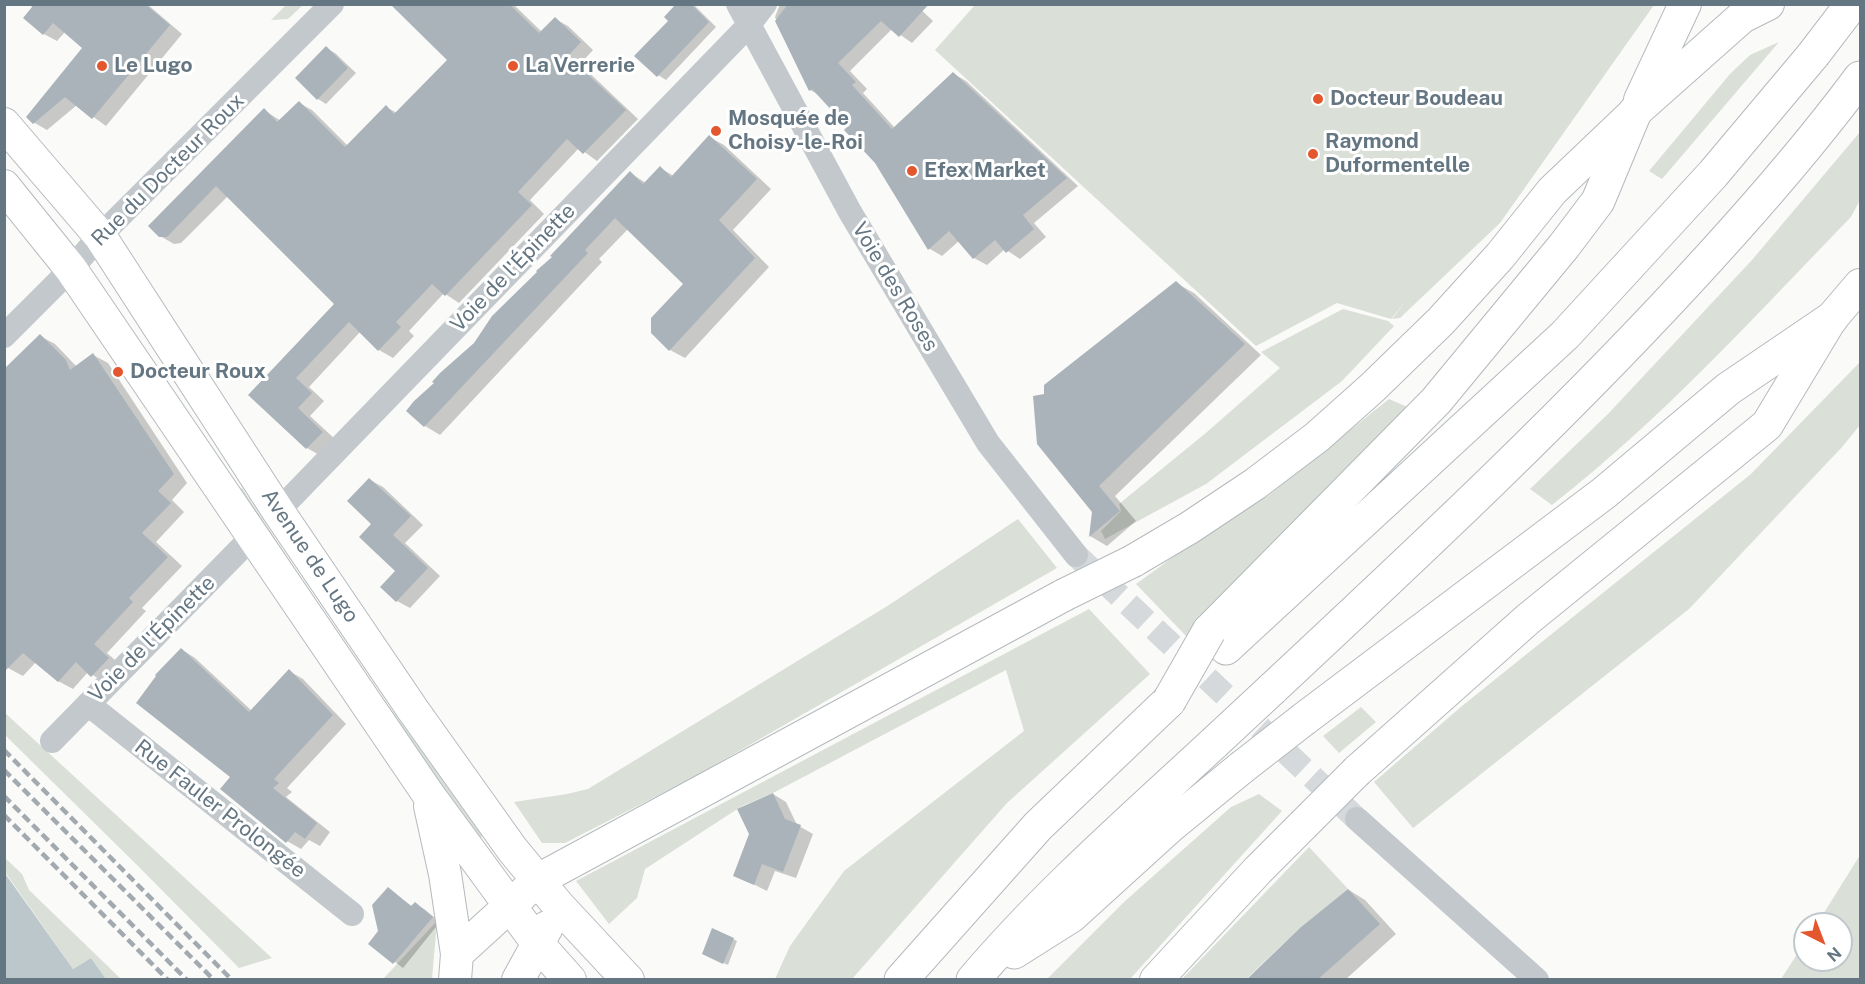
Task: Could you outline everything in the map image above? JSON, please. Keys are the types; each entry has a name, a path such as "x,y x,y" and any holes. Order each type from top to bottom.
{"highway":[{"path":"1217,640 1565,335 1713,174 1813,55 1852,4"},
{"path":"975,977 1076,872 1452,520 1640,334 1756,206 1858,82"},
{"path":"902,980 1038,826 1169,702 1217,640 1436,401 1598,201 1635,112"},
{"path":"975,977 1071,916 1169,827 1241,768 1604,493 1728,389 1831,319"}],"main road":[{"path":"1635,112 1685,4"},
{"path":"456,967 510,905 538,880 1064,595 1133,561 1189,528 1255,484 1317,437 1441,321 1493,264 1552,191 1635,112 1742,17 1768,4"},
{"name":"Avenue de Lugo","path":"4,124 100,236 278,511 413,710 512,849 558,905 628,980"},
{"name":"Avenue de Lugo","path":"4,186 72,269 428,794 538,944 570,980"},
{"path":"1156,980 1257,870 1357,771 1528,619 1767,425 1831,319 1860,285"},
{"path":"428,794 445,874 456,967"},
{"path":"518,980 558,905"}],"street":[{"name":"Rue du Docteur Roux","path":"4,336 72,269 100,236 332,4"},
{"name":"Voie de l'Épinette","path":"278,511 743,15 765,4"},
{"name":"Voie des Roses","path":"743,15 856,222 988,443 1076,555"},
{"name":"Voie de l'Épinette","path":"52,741 252,537"},
{"name":"Rue Fauler Prolongée","path":"88,705 351,914"},
{"path":"1357,819 1537,980"}],"shaded area":[{"path":"286,5 303,5 288,19 271,20"},
{"path":"975,5 1654,5 1500,223 1400,318 1392,319 1406,301 1391,319 1337,303 1256,346 935,50"},
{"path":"1779,42 1662,179 1649,171 1730,74 1750,55"},
{"path":"1860,132 1860,200 1851,217 1669,403 1592,472 1552,505 1530,489 1608,414 1752,260"},
{"path":"1343,309 1388,321 1394,326 1342,381 1206,484 1105,539 1101,531 1121,511 1119,504 1280,368 1261,352"},
{"path":"1860,362 1860,425 1843,446 1689,609 1413,828 1374,782 1462,706 1751,474"},
{"path":"1389,399 1412,409 1187,637 1136,584 1191,544 1269,495"},
{"path":"242,488 357,663 483,834 478,844 233,494"},
{"path":"1018,519 1057,568 694,777 565,843 542,843 514,802 588,789 889,605"},
{"path":"1089,609 1150,674 1007,803 852,979 775,979 790,946 844,871 1024,731 1006,670 773,793 742,806 645,869 637,898 609,924 576,881"},
{"path":"1361,707 1376,722 1339,753 1323,736"},
{"path":"4,712 272,958 239,968 5,735"},
{"path":"1259,794 1282,811 1130,979 1047,979 1124,902 1231,807"},
{"path":"1309,847 1348,889 1301,927 1246,979 1181,980"},
{"path":"1860,855 1860,979 1781,979 1793,960 1793,972 1853,972 1853,912 1824,912"},
{"path":"4,857 22,874 29,890 121,979 106,979 91,958 73,969 5,872"},
{"path":"4,872 73,969 91,958 106,979 5,979"},
{"path":"437,921 432,979 383,979"}],"building":[{"name":"Le Lugo","path":"30,4 145,4 170,25 92,119 65,97 33,124 26,117 82,48 53,23 43,35 23,18 32,7"},
{"path":"390,4 509,4 539,33 555,17 581,42 568,56 626,110 583,154 567,139 518,192 532,205 445,296 432,284 396,322 401,327 378,351 349,322 296,378 312,393 298,408 323,432 306,449 248,395 334,304 216,186 167,237 159,237 148,226 264,108 277,122 299,101 345,147 386,105 394,114 447,60"},
{"path":"676,4 691,4 709,22 657,77 634,56 668,21 664,17"},
{"path":"788,4 929,4 899,37 881,21 838,63 856,82 852,85 892,129 953,72 1067,178 1023,215 1034,229 1006,253 995,240 973,259 949,231 928,250 875,163 844,130 847,127 812,89 809,91 775,21"},
{"path":"326,46 348,68 317,100 295,78"},
{"path":"709,135 757,179 719,220 755,258 669,351 651,333 651,318 683,284 615,218 585,250 588,253 424,427 406,411 434,383 432,382 440,373 474,343 492,316 552,257 550,256 630,171 643,184 660,166 671,177"},
{"path":"1176,281 1245,344 1099,486 1120,511 1089,537 1092,512 1037,444 1033,396 1044,394 1044,385"},
{"path":"40,334 66,360 70,370 93,353 174,474 158,491 171,503 142,533 168,557 129,598 133,602 94,644 109,658 91,677 76,662 58,682 23,653 4,672 4,369"},
{"path":"369,478 411,516 393,535 428,568 396,602 380,587 395,571 359,537 371,524 347,501"},
{"path":"181,648 249,712 289,669 333,715 274,779 279,783 273,788 317,823 305,839 295,832 286,843 220,789 230,777 136,703 155,675"},
{"path":"773,793 785,819 801,825 783,872 762,864 754,885 733,876 749,834 737,809"},
{"path":"388,887 411,906 415,902 433,917 393,964 368,944 378,931 372,905"},
{"path":"1348,889 1380,924 1317,980 1246,980 1301,927"},
{"path":"712,928 734,938 723,964 702,954"}],"tunnel":[{"path":"1076,555 1357,819"}],"railway":[{"path":"4,750 232,980"},
{"path":"4,770 214,980"},
{"path":"4,796 187,980"},
{"path":"4,815 168,980"}],"place":[{"name":"Le Lugo","path":"102,66"},
{"name":"La Verrerie","path":"513,66"},
{"name":"Docteur Boudeau","path":"1318,99"},
{"name":"Mosquée de Choisy-le-Roi","path":"716,131"},
{"name":"Raymond Duformentelle","path":"1313,154"},
{"name":"Efex Market","path":"912,171"},
{"name":"Docteur Roux","path":"118,372"}]}
